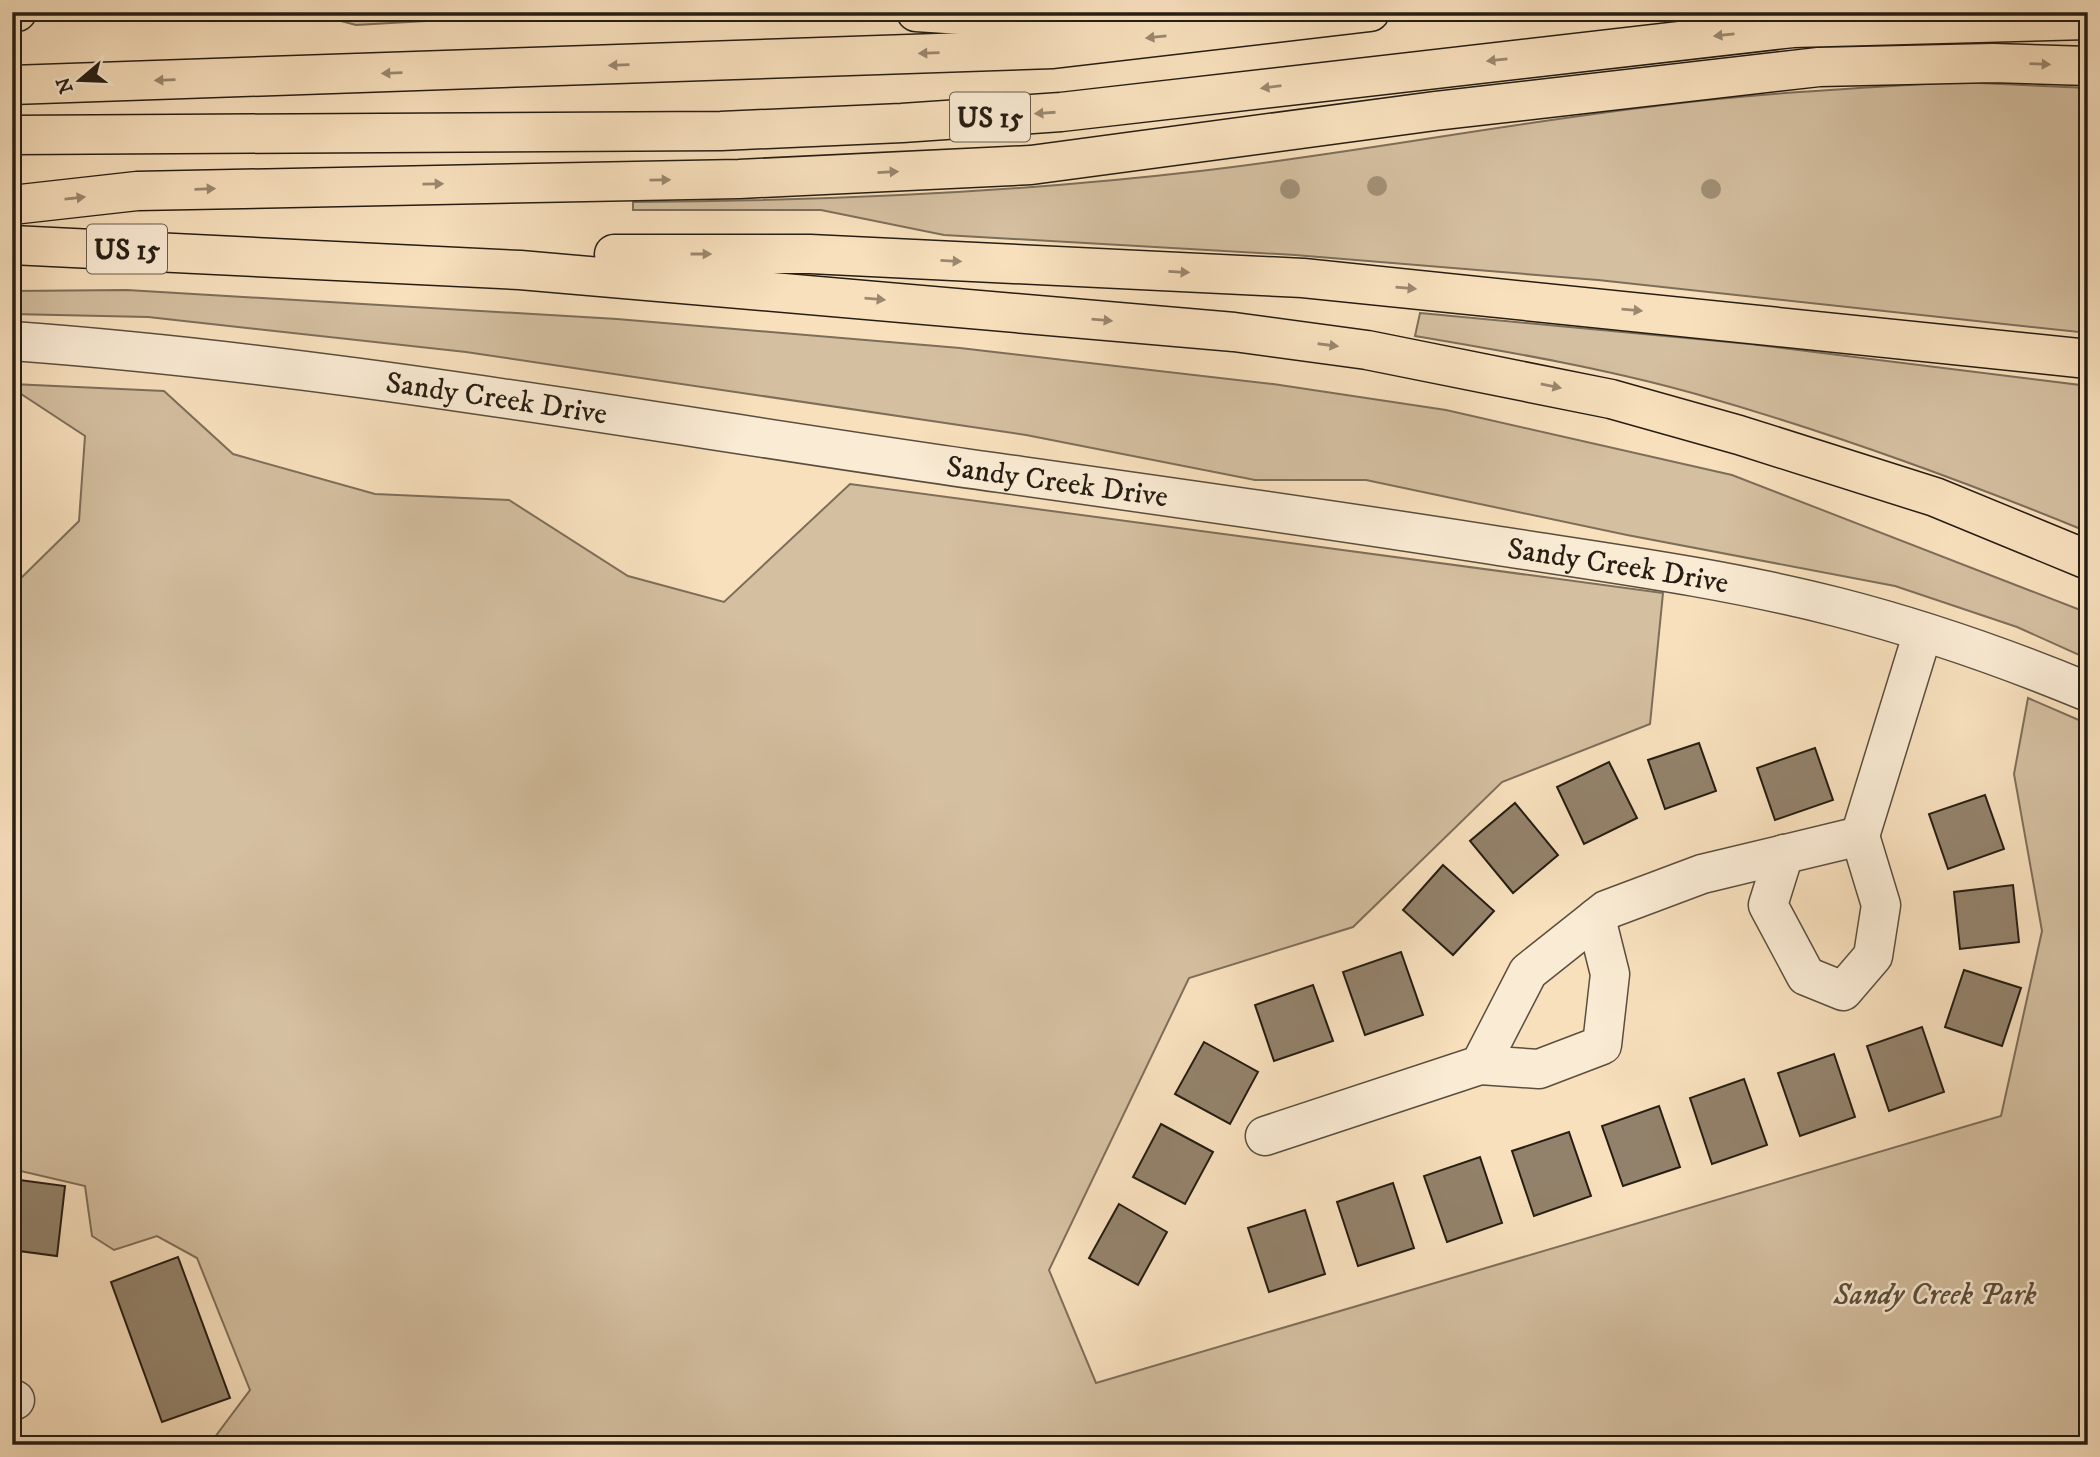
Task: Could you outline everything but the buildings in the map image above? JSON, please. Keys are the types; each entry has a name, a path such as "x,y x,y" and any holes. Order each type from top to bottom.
{"highway":[{"path":"916,12 1008,18 1126,12"},
{"path":"12,85 1053,49 1370,12"},
{"name":"US 15","path":"12,135 721,131 902,123 1061,112 1793,28 1963,21 2088,20"},
{"path":"12,205 137,191 739,179 1031,165 1435,111 1819,67 1993,63 2088,66"},
{"name":"US 15","path":"12,245 520,270 1234,332 1367,350 1611,398 1739,435 1935,497 2088,560"},
{"path":"242,256 285,246 520,254 810,254 1303,278 2088,359"}],"street":[{"name":"Sandy Creek Drive","path":"12,341 154,351 288,368 1344,522 1767,591 1923,632 2010,660 2088,692"},
{"path":"1784,854 1768,905 1806,976 1843,991 1873,956 1881,905 1860,836 1923,632"},
{"path":"1479,1065 1528,972 1606,911 1702,874 1860,836"},
{"path":"1265,1136 1479,1065 1539,1069 1602,1045 1610,974 1596,918"}],"green space":[{"path":"307,12 585,12 356,25"},
{"path":"1957,82 2088,88 2088,333 1598,280 1295,255 944,235 821,210 633,210 633,202 917,194 1129,179 1258,164 1664,105 1773,94"},
{"path":"127,290 617,319 960,348 1273,384 1446,410 1732,475 2088,613 2088,659 2017,627 1895,586 1627,535 1366,480 1255,480 1026,435 466,352 148,317 12,314 12,291"},
{"path":"1420,313 1750,344 2088,386 2088,532 1894,457 1696,394 1591,368 1415,336"},
{"name":"Sandy Creek Park","path":"12,384 164,391 233,454 375,494 509,500 628,576 724,602 850,484 1663,593 1650,724 1502,782 1353,927 1189,978 1049,1270 1096,1383 2001,1116 2042,931 2014,774 2028,698 2088,724 2088,1445 209,1445 250,1390 197,1258 157,1236 114,1250 92,1236 85,1186 12,1169 12,587 79,521 85,436 12,388"}]}
